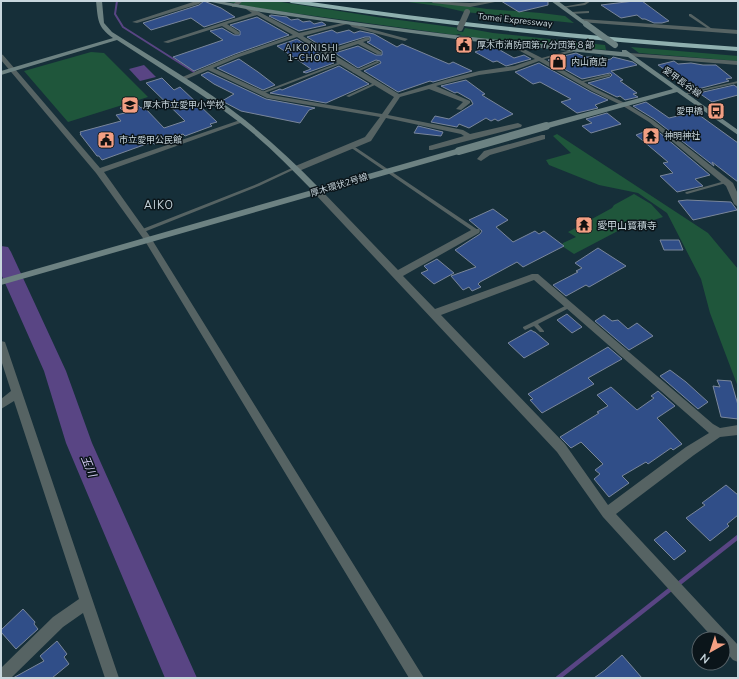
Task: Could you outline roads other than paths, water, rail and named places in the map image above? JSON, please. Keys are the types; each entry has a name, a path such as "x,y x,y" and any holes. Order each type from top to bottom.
{"highway":[{"name":"Tomei Expressway","path":"291,1 530,31 738,49"},
{"path":"341,1 388,7"},
{"name":"Tomei Expressway","path":"454,15 477,18"},
{"path":"579,28 608,31"}],"street":[{"path":"99,1 101,23 116,38 182,79 242,121 318,192 561,448 607,513 716,631"},
{"path":"209,1 345,23 510,44 738,63"},
{"path":"234,6 240,1"},
{"path":"433,1 470,5 496,1"},
{"path":"554,1 584,23 738,32"},
{"path":"135,22 198,2 204,7"},
{"path":"457,37 470,5"},
{"path":"248,8 298,35 354,72 398,96"},
{"path":"165,12 174,19"},
{"path":"166,42 257,12"},
{"path":"182,79 236,56 298,35 345,23"},
{"name":"愛甲長谷線","path":"584,23 737,131"},
{"path":"222,24 233,32"},
{"path":"352,24 354,26 401,39"},
{"path":"1,73 116,38"},
{"path":"326,53 367,40"},
{"path":"358,42 374,52"},
{"path":"510,44 580,82 625,104 651,121 731,185 738,204"},
{"path":"1,56 99,171 145,235 417,678"},
{"path":"295,169 368,139 398,96 429,86 480,73 515,68 540,60"},
{"path":"208,68 261,93 288,101 384,116 463,132 469,138"},
{"path":"429,86 468,102 459,109"},
{"name":"厚木環状2号線","path":"1,282 57,266 145,235 318,192 389,170 625,104 681,92"},
{"path":"99,171 242,121"},
{"path":"432,148 518,124"},
{"path":"496,131 514,145"},
{"path":"482,159 487,153 542,137"},
{"path":"397,275 476,231"},
{"path":"433,314 535,276 709,427 718,433"},
{"path":"1,344 112,678"},
{"path":"1,405 17,393"},
{"path":"607,513 690,451 718,433 738,430"},
{"path":"1,678 58,622 87,602"},
{"path":"731,648 738,655"}],"lane":[{"path":"563,7 585,4 590,1"},
{"path":"571,13 588,12"},
{"path":"690,14 714,31"},
{"path":"540,60 573,50"},
{"path":"354,72 378,62"},
{"path":"261,93 341,63"},
{"path":"580,82 609,75"},
{"path":"681,92 738,82"},
{"path":"348,96 375,84"},
{"path":"351,146 389,170 476,231"},
{"path":"145,235 295,169"},
{"path":"687,193 731,185"},
{"path":"525,328 569,306"},
{"path":"534,323 542,331"}],"waterway":[{"path":"117,1 115,14 123,27 194,72"},
{"name":"玉川","path":"1,252 55,371 79,443 181,678"},
{"path":"677,585 738,537"},
{"path":"558,678 672,588"}],"place":[{"name":"厚木市消防団第７分団第８部","path":"464,45"},
{"name":"内山商店","path":"558,62"},
{"name":"厚木市立愛甲小学校","path":"130,105"},
{"name":"愛甲橋","path":"716,111"},
{"name":"神明神社","path":"651,136"},
{"name":"市立愛甲公民館","path":"106,140"},
{"name":"愛甲山寳積寺","path":"584,225"}],"district":[{"name":"AIKONISHI 1-CHOME","path":"312,54"},
{"name":"AIKO","path":"159,205"}]}
